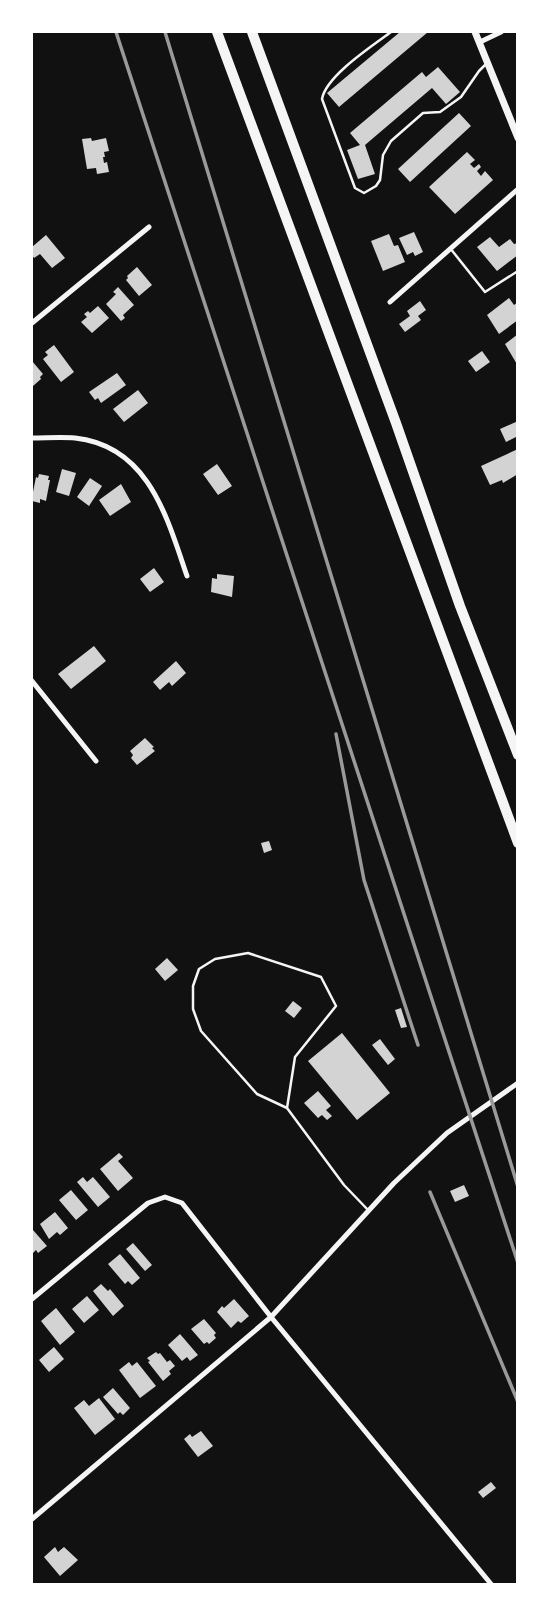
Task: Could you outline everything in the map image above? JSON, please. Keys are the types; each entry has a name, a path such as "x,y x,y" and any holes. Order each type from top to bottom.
{"highway":[{"path":"217,32 517,843"},
{"path":"252,32 396,423 460,606 517,755"}],"main road":[{"path":"475,32 517,138"}],"street":[{"path":"480,42 501,32"},
{"path":"390,302 517,189"},
{"path":"32,323 149,227"},
{"path":"32,438 77,438 106,447 131,463 151,486 164,512 187,576"},
{"path":"32,681 96,761"},
{"path":"32,1520 271,1317 369,1211 447,1133 517,1083"},
{"path":"32,1299 148,1203 165,1197 182,1203 271,1317 491,1584"}],"lane":[{"path":"391,32 336,76 323,91 322,99 355,188 359,191 369,191 380,180 383,155 391,141 423,113 440,112 461,97 488,62"},
{"path":"450,248 485,292 517,271"},
{"path":"287,1108 295,1057 336,1006 321,976 248,953 215,959 199,969 192,986 193,1009 201,1031 257,1094 287,1108 344,1185 369,1211"}],"building":[{"path":"400,32 428,32 339,107 327,93"},
{"path":"438,67 460,92 446,104 432,88 365,145 375,174 358,179 347,150 360,145 350,133 422,72 426,77"},
{"path":"459,113 471,126 410,182 398,169"},
{"path":"91,138 92,141 106,138 109,151 104,152 103,157 109,172 97,174 96,168 87,169 82,139"},
{"path":"467,152 475,160 470,164 474,168 479,164 481,167 477,171 481,176 485,171 493,180 455,214 429,187"},
{"path":"414,232 423,252 415,256 413,252 407,255 399,238"},
{"path":"389,234 394,246 398,245 405,262 383,271 371,241"},
{"path":"46,235 65,258 52,268 40,254 34,258 32,255 32,247"},
{"path":"490,237 499,247 510,239 514,244 518,243 518,255 497,271 477,247"},
{"path":"137,267 152,285 139,296 126,280"},
{"path":"118,287 134,305 123,315 125,318 121,321 106,304 116,294 113,292"},
{"path":"509,298 514,305 518,302 518,320 499,334 487,315"},
{"path":"420,301 426,310 418,316 421,320 405,332 399,324 410,316 407,311"},
{"path":"98,306 109,318 92,333 81,322 87,317 84,314 88,311 90,313"},
{"path":"518,334 518,366 505,344"},
{"path":"54,345 74,372 61,382 43,359 48,355 45,352"},
{"path":"482,351 490,362 476,372 468,361"},
{"path":"32,361 43,374 33,386"},
{"path":"117,373 126,385 101,403 98,398 95,400 89,392"},
{"path":"138,390 148,403 124,422 113,409"},
{"path":"518,421 518,436 506,442 500,429"},
{"path":"518,449 518,474 503,483 502,480 490,485 481,466"},
{"path":"217,464 232,486 218,495 203,474"},
{"path":"62,469 76,473 69,496 56,492"},
{"path":"39,474 49,476 50,480 46,501 40,499 40,503 32,501 36,477 38,478"},
{"path":"90,478 102,486 89,506 77,497"},
{"path":"121,484 131,502 110,516 99,500"},
{"path":"154,568 164,582 150,592 140,579"},
{"path":"217,574 234,576 232,597 211,592 212,578 217,579"},
{"path":"94,646 106,661 71,689 58,674"},
{"path":"176,661 186,673 172,686 169,682 160,690 153,682"},
{"path":"145,738 155,751 137,765 131,758 133,755 130,751"},
{"path":"269,841 272,850 264,853 261,843"},
{"path":"167,958 178,970 165,981 155,969"},
{"path":"293,1001 302,1008 294,1018 285,1011"},
{"path":"401,1008 407,1027 401,1028 395,1010"},
{"path":"342,1033 390,1093 357,1120 308,1061"},
{"path":"380,1039 395,1059 388,1065 372,1045"},
{"path":"318,1091 331,1106 326,1110 332,1116 327,1120 322,1115 318,1118 304,1103"},
{"path":"119,1153 123,1157 118,1161 133,1178 118,1191 100,1169"},
{"path":"83,1177 87,1182 93,1177 110,1197 98,1207 77,1182"},
{"path":"464,1185 469,1196 455,1202 450,1191"},
{"path":"71,1190 88,1210 76,1220 59,1200"},
{"path":"55,1212 68,1228 49,1239 40,1224"},
{"path":"33,1230 47,1246 32,1254"},
{"path":"133,1243 152,1265 145,1271 126,1249"},
{"path":"120,1254 140,1278 132,1285 128,1281 125,1284 108,1264"},
{"path":"101,1284 108,1291 110,1289 124,1306 113,1316 93,1291"},
{"path":"87,1296 99,1310 84,1323 72,1309"},
{"path":"234,1299 249,1316 231,1328 217,1312"},
{"path":"56,1308 75,1332 60,1345 41,1321"},
{"path":"204,1319 216,1333 216,1338 209,1344 204,1344 191,1329"},
{"path":"180,1334 198,1355 190,1361 187,1357 182,1361 168,1345"},
{"path":"54,1347 64,1359 49,1372 39,1360"},
{"path":"156,1352 175,1366 163,1381 147,1358"},
{"path":"129,1362 132,1366 137,1362 156,1386 140,1398 119,1370"},
{"path":"113,1388 130,1408 123,1415 120,1412 118,1414 103,1397"},
{"path":"99,1398 115,1419 95,1435 74,1408 84,1400 89,1406"},
{"path":"201,1431 213,1446 198,1457 184,1439"},
{"path":"491,1482 496,1488 483,1498 478,1492"},
{"path":"55,1547 58,1552 64,1547 78,1560 60,1576 44,1557"}],"railway":[{"path":"116,32 518,1263"},
{"path":"165,32 518,1187"},
{"path":"336,734 364,880 418,1045"},
{"path":"430,1192 518,1402"}]}
